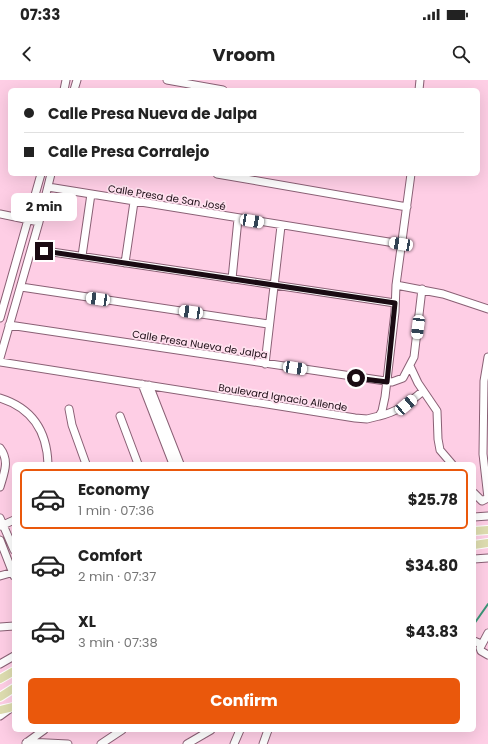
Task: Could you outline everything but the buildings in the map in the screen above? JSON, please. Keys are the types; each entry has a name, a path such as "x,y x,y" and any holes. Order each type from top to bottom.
{"main road":[{"path":"476,531 488,530"},
{"path":"476,545 488,543"},
{"path":"0,675 12,672"},
{"path":"0,679 12,672"},
{"path":"0,697 12,689"},
{"path":"0,710 12,707"}],"street":[{"path":"167,80 212,88"},
{"path":"0,318 39,176"},
{"path":"0,358 32,249 51,176"},
{"path":"229,176 408,207"},
{"path":"379,416 384,404 387,382 396,285 401,244 408,207 411,176"},
{"name":"Calle Presa de San José","path":"48,187 281,226 401,244"},
{"path":"82,256 91,194"},
{"path":"125,263 134,202"},
{"path":"0,214 39,222"},
{"path":"232,279 238,219"},
{"path":"265,364 268,324 281,226"},
{"path":"32,249 395,303"},
{"path":"396,285 422,290 488,309"},
{"path":"21,287 268,324"},
{"path":"387,382 400,380 410,366 414,357 422,290"},
{"name":"Calle Presa Nueva de Jalpa","path":"9,325 387,382"},
{"path":"476,495 482,502 488,498 483,454 484,381 488,357"},
{"name":"Boulevard Ignacio Allende","path":"0,362 368,419 396,411 422,391"},
{"path":"410,366 422,391 437,411 440,450 450,462"},
{"path":"146,384 172,462"},
{"path":"146,384 179,462"},
{"path":"0,398 19,406 36,422 46,443 48,462"},
{"path":"70,409 72,425 85,462"},
{"path":"120,416 137,462"},
{"path":"0,448 4,454 6,465 0,487"},
{"path":"476,517 488,516"},
{"path":"0,518 2,526 12,546"},
{"path":"2,526 12,521"},
{"path":"0,540 12,569"},
{"path":"476,559 488,558"},
{"path":"0,576 12,574"},
{"path":"0,627 12,626"},
{"path":"476,641 486,639"},
{"path":"486,639 481,651 488,655"},
{"path":"0,664 12,657"},
{"path":"0,716 12,707"},
{"path":"26,743 41,732"},
{"path":"101,744 119,732"},
{"path":"187,744 208,732"},
{"path":"234,744 239,732"},
{"path":"262,744 267,732"},
{"path":"26,743 68,744"}],"waterway":[{"path":"476,621 488,604"}],"route":[{"path":"44,251 395,303 387,382 356,378"}]}
